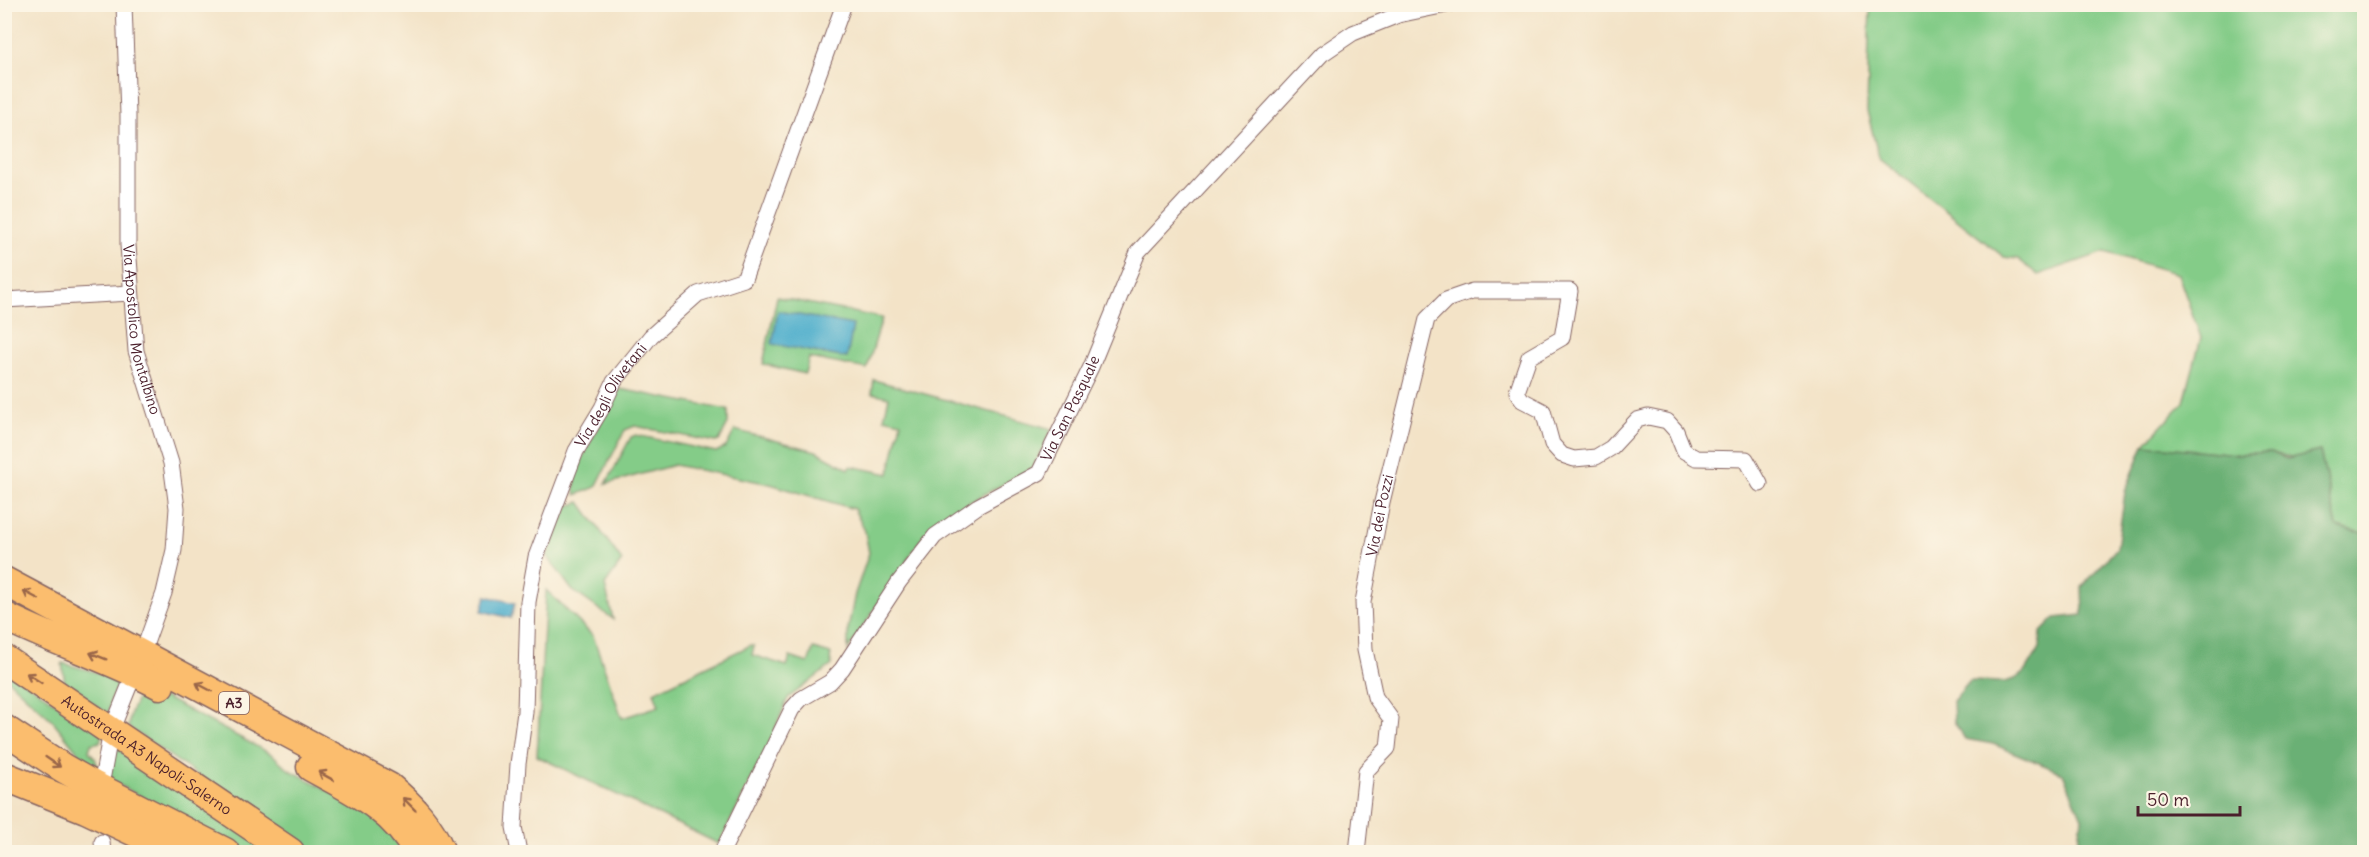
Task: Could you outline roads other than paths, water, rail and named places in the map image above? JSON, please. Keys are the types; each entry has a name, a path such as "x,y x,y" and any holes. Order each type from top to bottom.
{"highway":[{"name":"A3","path":"4,581 389,787 408,802 421,818 432,832 441,852"},
{"name":"A3","path":"4,616 124,667 360,794 396,821 417,852"},
{"name":"Autostrada A3 Napoli-Salerno","path":"4,659 117,733 290,852"},
{"path":"4,729 63,768 98,780 225,852"},
{"path":"4,777 86,809 178,852"},
{"path":"98,780 178,852"},
{"path":"128,830 157,852"}],"street":[{"name":"Via Apostolico Montalbino","path":"124,4 131,293 136,351 171,463 177,508 174,550 164,593 146,646"},
{"name":"Via degli Olivetani","path":"519,852 514,827 518,764 525,712 528,602 536,557 576,451 602,408 614,382 651,336 698,294 744,279 844,4"},
{"name":"Via San Pasquale","path":"722,852 792,709 801,699 830,682 842,669 898,582 928,544 935,536 978,506 1039,473 1091,367 1138,252 1322,54 1353,33 1398,15 1451,4"},
{"name":"Via dei Pozzi","path":"1357,852 1366,771 1388,748 1391,719 1375,697 1365,650 1363,602 1382,502 1426,319 1446,300 1472,291 1570,291 1562,338 1529,357 1517,392 1522,400 1543,411 1552,444 1562,455 1574,459 1596,457 1611,448 1637,420 1648,417 1657,418 1667,421 1676,431 1683,451 1696,458 1746,459 1760,484"},
{"path":"4,300 131,293"},
{"path":"116,719 132,680"},
{"path":"98,780 109,742"}],"water":[{"path":"778,311 853,325 847,358 772,344"},
{"path":"486,596 515,603 511,618 482,611"}]}
